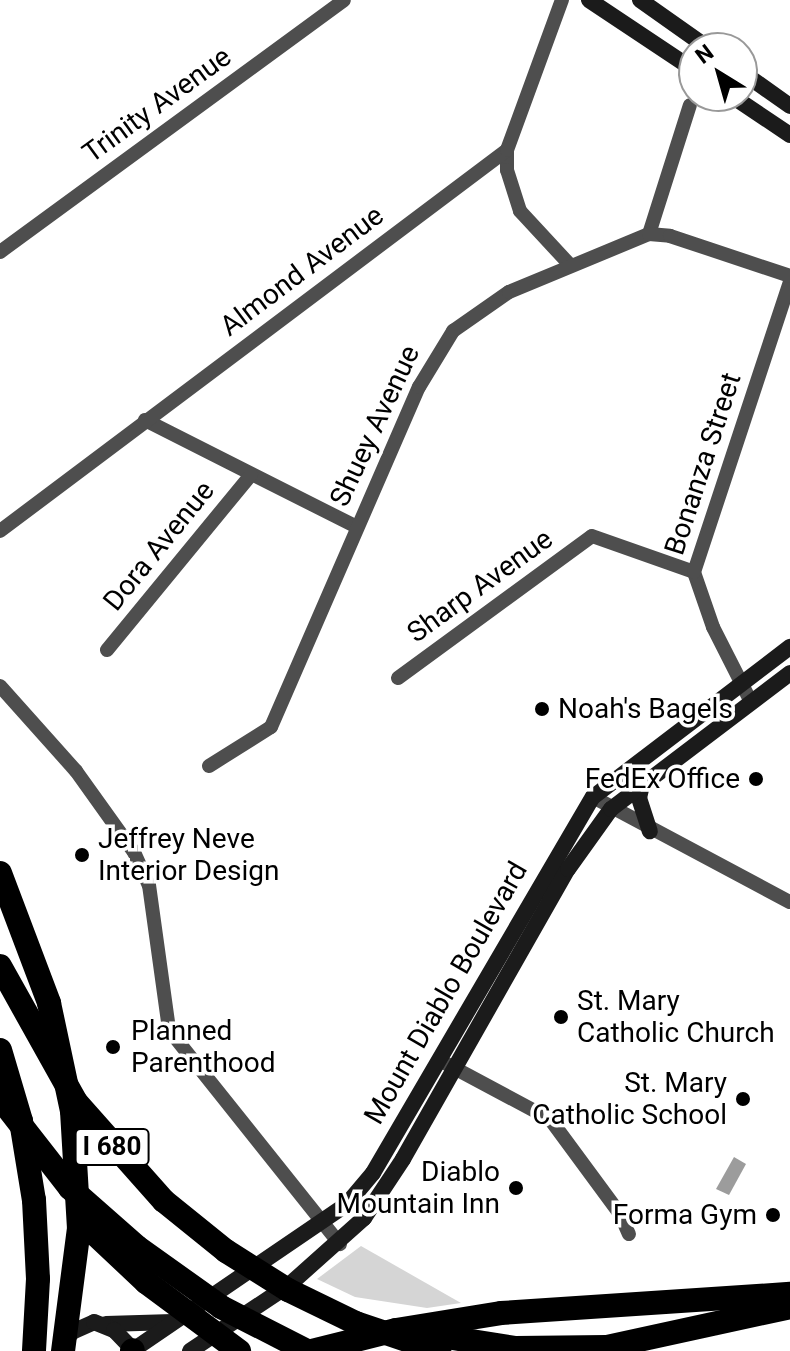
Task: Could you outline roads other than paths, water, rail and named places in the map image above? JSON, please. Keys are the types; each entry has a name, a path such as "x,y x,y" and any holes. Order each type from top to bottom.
{"highway":[{"path":"0,873 22,925 63,1054 72,1111 79,1228 61,1351"},
{"name":"I 680","path":"0,966 60,1079 92,1122 145,1183 209,1239 265,1277 333,1313 439,1351"},
{"path":"0,1050 21,1121 34,1200 38,1279 34,1351"},
{"name":"I 680","path":"0,1098 70,1188 95,1234 156,1276"},
{"path":"156,1276 303,1349 487,1314 790,1294"},
{"path":"156,1276 237,1350"},
{"path":"333,1313 461,1342 577,1349 639,1343 790,1307"}],"main road":[{"path":"589,0 678,59"},
{"path":"640,0 685,32"},
{"path":"758,83 790,106"},
{"path":"756,112 790,135"},
{"name":"Mount Diablo Boulevard","path":"133,1351 322,1224 373,1173 593,797 790,647"},
{"name":"Mount Diablo Boulevard","path":"190,1351 340,1244 400,1165 568,869 611,809 790,673"},
{"path":"642,785 639,798 650,831"},
{"path":"61,1351 84,1325 176,1321"},
{"path":"106,1324 133,1351"}],"street":[{"name":"Trinity Avenue","path":"0,252 344,0"},
{"path":"562,0 507,150 507,170 520,211 569,264"},
{"path":"688,112 649,234 670,236 790,279"},
{"name":"Almond Avenue","path":"0,531 507,150"},
{"name":"Shuey Avenue","path":"209,766 271,727 357,527 440,346 478,310 569,264 649,234"},
{"name":"Bonanza Street","path":"751,702 740,685 694,572 790,279"},
{"path":"145,420 357,527"},
{"name":"Dora Avenue","path":"107,650 251,475"},
{"name":"Sharp Avenue","path":"398,678 592,536 694,572"},
{"path":"0,686 76,771 134,852 149,885 169,1030 340,1244"},
{"path":"593,797 650,831 790,902"},
{"path":"437,1059 550,1119 620,1214 629,1234"}],"place":[{"name":"Noah's Bagels","path":"542,709"},
{"name":"FedEx Office","path":"756,779"},
{"name":"Jeffrey Neve Interior Design","path":"82,855"},
{"name":"St. Mary Catholic Church","path":"561,1017"},
{"name":"Planned Parenthood","path":"113,1047"},
{"name":"St. Mary Catholic School","path":"743,1099"},
{"name":"Diablo Mountain Inn","path":"516,1188"},
{"name":"Forma Gym","path":"773,1215"}]}
